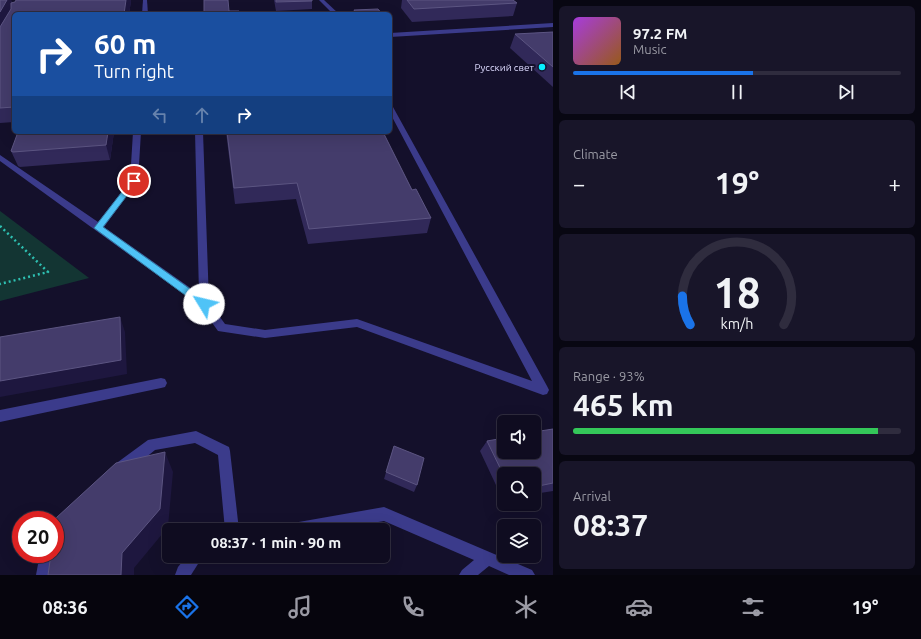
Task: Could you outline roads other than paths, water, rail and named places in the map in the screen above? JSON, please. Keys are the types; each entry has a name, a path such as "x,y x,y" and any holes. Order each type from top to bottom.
{"lane":[{"path":"145,12 146,0"},
{"path":"321,0 334,12"},
{"path":"392,35 553,25"},
{"path":"0,158 204,304 222,328 265,334 357,323 543,390 392,111"},
{"path":"98,228 134,181 137,134"},
{"path":"199,134 204,304"},
{"path":"0,416 161,383"},
{"path":"116,472 152,444 196,436 224,451 231,523"},
{"path":"333,523 384,514 527,575"},
{"path":"467,575 487,558"},
{"path":"44,575 46,563"},
{"path":"183,575 183,572 190,563"}],"place":[{"name":"Русский свет","path":"542,67"}]}
